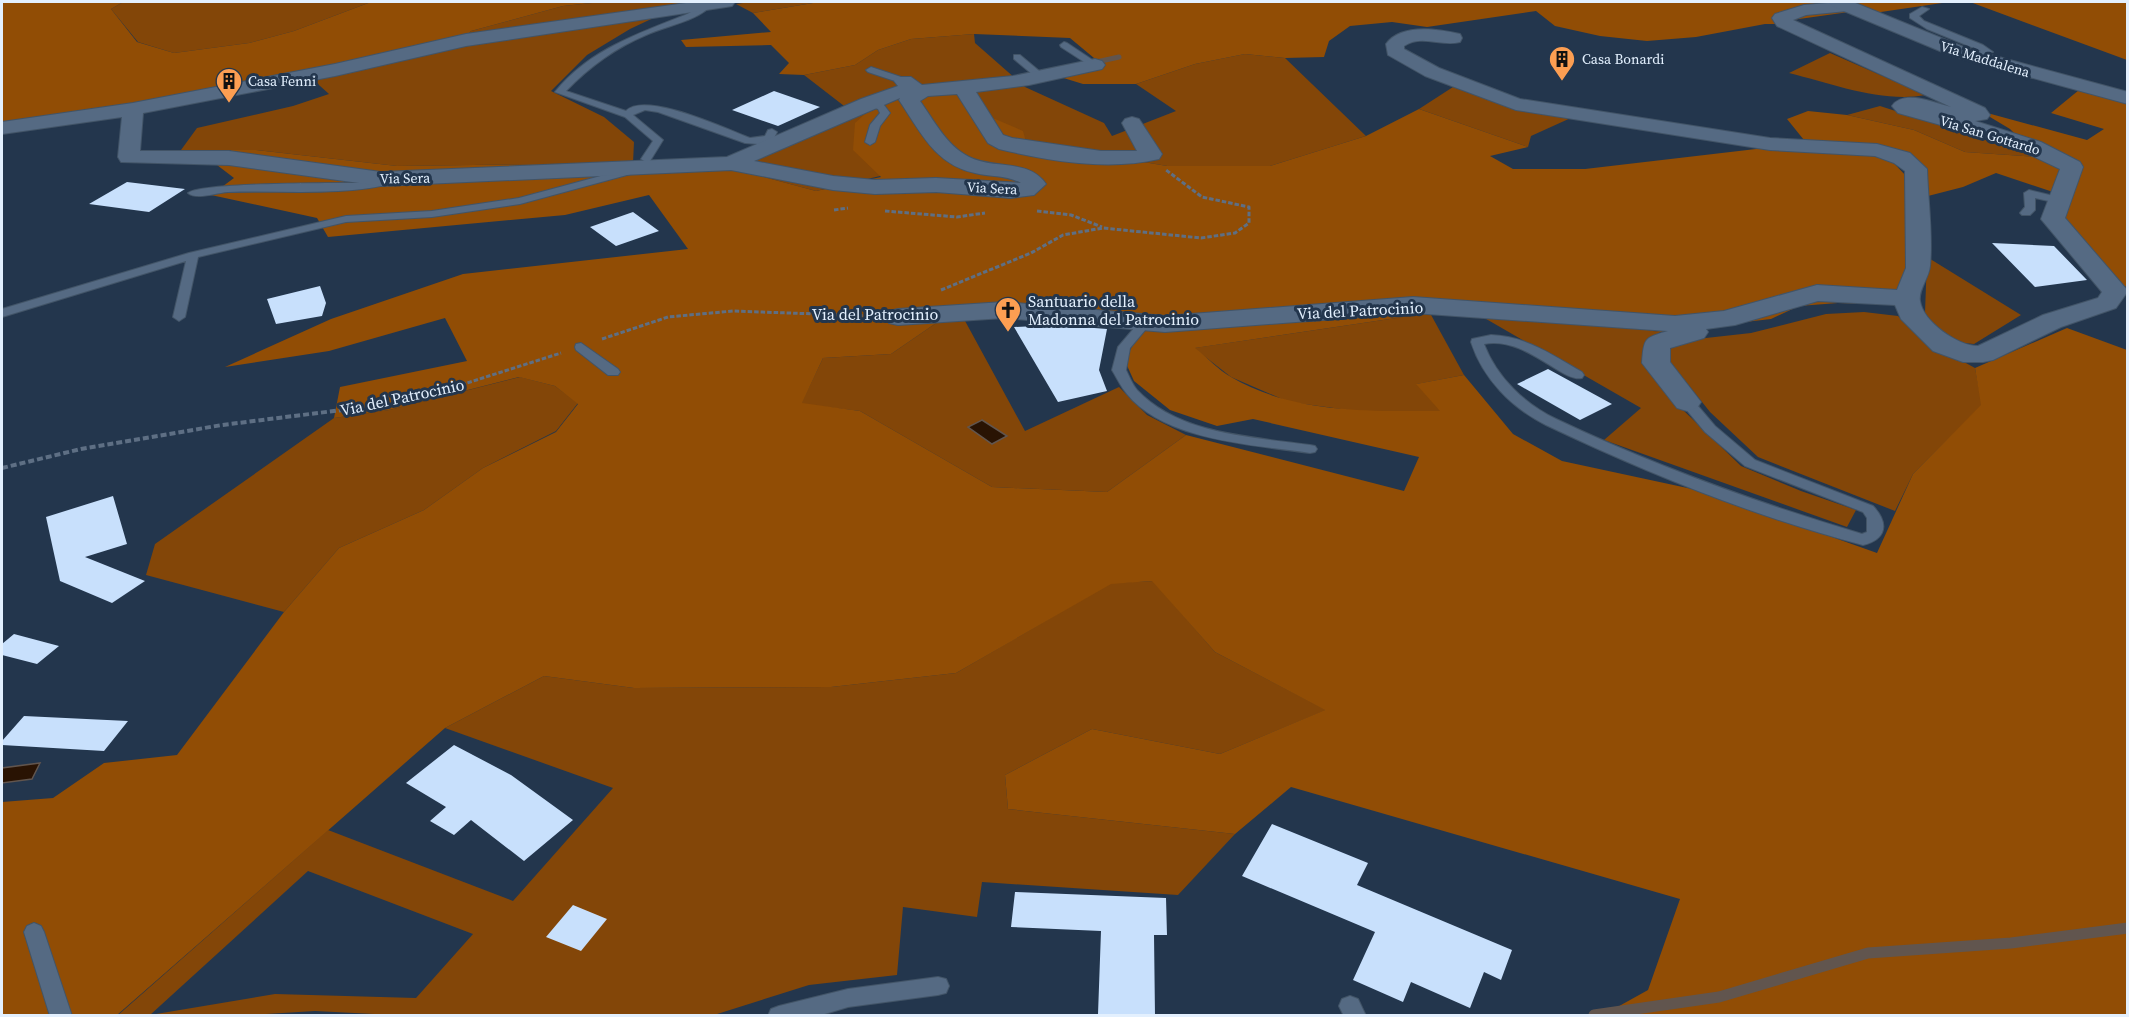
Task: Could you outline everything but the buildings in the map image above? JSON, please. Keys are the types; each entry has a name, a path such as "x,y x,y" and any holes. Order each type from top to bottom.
{"street":[{"path":"2,128 138,110 335,70 466,40 718,3"},
{"name":"Via Maddalena","path":"1842,4 1916,36 1972,56 2127,98"},
{"name":"Via San Gottardo","path":"1842,4 1804,10 1781,18 1783,22 1978,112 1980,115 1959,115 1907,103 1902,106 1905,109 2018,142 2052,154 2072,167 2058,200 2053,219 2121,293 2107,303 2052,321 1983,354 1963,354 1943,345 1908,306"},
{"path":"1453,38 1417,35 1399,40 1395,44 1395,51 1432,72 1516,104 1770,144 1877,150 1902,158 1916,169 1918,268 1908,306 1835,309 1684,334 1657,343 1656,363 1688,402"},
{"name":"Via Sera","path":"138,110 129,157 229,158 381,179 643,164 728,165 833,183 875,187 936,185 1011,191 1026,190 1035,184 1024,174 966,164 945,152 925,128 909,100 923,91 999,84 1091,62"},
{"name":"Via Sera","path":"728,165 868,103 913,87 904,81"},
{"path":"963,87 995,139 1007,144 1109,158 1141,158 1151,154 1132,123"},
{"name":"Via del Patrocinio","path":"898,317 1004,310 1165,324 1413,305 1675,324 1726,319 1817,293 1908,306"},
{"path":"1034,320 1061,315"}],"lane":[{"path":"2,313 193,255 346,219 432,214 520,201 643,164 658,140 628,115 560,92 571,80 606,52 656,27 692,16 718,3"},
{"path":"1925,9 1913,16 1922,24 1975,43 1989,52 1972,56"},
{"path":"1064,45 1091,62"},
{"path":"1017,57 1039,75"},
{"path":"871,70 904,81"},
{"path":"868,103 881,107 885,113 875,125 870,142"},
{"path":"628,115 632,110 645,107 660,109 749,141 769,138 772,132"},
{"path":"193,193 224,189 372,186 403,178"},
{"path":"2026,213 2031,208 2029,193 2058,200"},
{"path":"179,317 193,255"},
{"path":"1145,323 1124,347 1119,370 1133,393 1165,415 1205,432 1310,449"},
{"path":"1577,375 1508,338 1491,338 1477,342 1480,355 1502,383 1531,411 1559,425 1670,475 1767,509 1863,540 1875,534 1875,517 1868,509 1750,463 1710,429 1688,402"},
{"path":"581,347 613,372"},
{"path":"34,932 61,1016"},
{"path":"779,1016 848,998 938,986"}],"path":[{"path":"940,291 1031,253 1062,235 1103,228 1201,238 1235,233 1249,223 1249,207 1202,197 1166,170"},
{"path":"834,210 857,207"},
{"path":"877,208 957,217 996,212"},
{"path":"1030,211 1052,210 1081,218 1103,228"},
{"name":"Via del Patrocinio","path":"2,468 92,447 222,425 350,409 467,383 668,317 733,311 898,317"}],"shaded area":[{"path":"2,2 123,2 111,9 137,42 174,53 249,43 294,31 371,2 601,2 563,6 471,31 464,38 133,106 2,126"},
{"path":"123,2 371,2 294,31 249,43 174,53 138,42 111,9"},
{"path":"601,2 711,2 464,38 471,31 563,6"},
{"path":"819,2 753,13 736,4"},
{"path":"819,2 1827,2 1849,12 1696,37 1647,41 1600,36 1555,26 1536,11 1427,27 1392,22 1350,26 1329,41 1324,57 1285,58 1245,54 1195,64 1136,84 1083,84 1057,76 1094,58 1070,38 974,34 911,39 878,50 855,65 804,75 779,74 789,63 771,45 686,47 681,40 771,32 753,13"},
{"path":"1849,2 1949,2 1874,13"},
{"path":"1970,2 2127,2 2127,60"},
{"path":"664,13 630,29 587,55 551,91 604,117 634,142 633,163 397,166 256,150 181,150 197,128 293,106 329,94 310,77 405,56"},
{"path":"974,34 975,43 1025,87 1104,123 1112,136 1176,111 1136,84 1195,64 1245,54 1285,58 1366,136 1270,166 1167,166 1026,142 816,191 727,167 848,109 804,75 855,65 878,50 911,39"},
{"path":"1830,53 1926,95 1909,97 1875,94 1789,73"},
{"path":"920,87 961,88 981,113 1023,131 1026,142 1167,166 1270,166 1366,136 1419,109 1528,147 1490,156 1513,169 1585,169 1773,147 1887,156 1907,177 1911,275 1901,291 1878,304 1838,303 1799,306 1771,319 1660,332 1621,326 1430,313 1195,348 1226,374 1255,389 1280,398 1333,408 1440,411 1416,384 1464,375 1513,434 1562,461 1706,492 1877,553 1913,474 1981,405 1975,368 2067,328 2127,350 2127,1015 1603,1015 1648,990 1680,899 1291,787 1235,834 1008,809 1005,775 1092,729 1220,754 1325,710 1215,652 1152,581 1111,584 956,673 831,687 634,688 544,676 445,728 117,1015 2,1016 2,802 53,798 104,763 177,755 284,612 339,548 424,510 483,468 556,432 578,404 555,386 519,377 389,410 334,418 340,387 467,361 445,318 329,351 225,367 331,319 463,274 688,249 649,195 565,215 328,237 317,218 211,195 234,178 217,165 231,150 256,150 397,166 633,163 727,167 816,191 881,177 853,150 855,123 875,105","holes":["1067,305 1152,323 1135,340 1125,361 1134,381 1170,410 1217,426 1253,419 1419,457 1404,491 1186,435 1107,492 992,487 860,411 802,403 823,358 891,354 958,308"]},
{"path":"1453,87 1518,107 1573,117 1531,136 1528,147 1419,109"},
{"path":"2079,90 2127,101 2127,287 2113,282 2062,224 2065,196 1996,173 1963,187 1928,196 1904,156 1808,145 1787,119 1808,111 1847,115 1914,130 1965,152 2038,157 2010,129 1980,111 2087,140 2104,129 2051,113"},
{"path":"1880,106 2039,157 1965,152 1914,130 1847,115"},
{"path":"1927,257 2021,315 1974,344 1954,342 1928,326 1925,313"},
{"path":"958,308 1025,431 1119,387 1147,415 1186,435 1107,492 992,487 860,411 801,404 823,358 891,354"},
{"path":"1864,312 1898,316 1920,338 1975,368 1982,405 1913,474 1895,511 1758,457 1710,412 1671,363 1670,349 1688,340 1751,333 1826,314"},
{"path":"1430,313 1464,375 1417,384 1441,411 1356,411 1289,402 1231,377 1194,348"},
{"path":"1481,316 1621,326 1660,332 1650,344 1648,363 1683,410 1741,466 1801,491 1856,510 1847,527 1604,440 1641,408"},
{"path":"520,377 555,386 578,403 556,431 483,468 424,510 339,548 284,612 146,575 155,544 334,418 389,410"},
{"path":"982,420 1007,436 992,444 968,427"},
{"path":"1153,581 1215,652 1326,710 1220,754 1092,729 1005,775 1008,809 1235,834 1178,895 982,882 977,917 903,907 897,975 809,985 714,1015 413,1016 315,1011 234,1016 117,1016 328,830 513,901 613,788 445,728 544,676 634,688 831,687 956,673 1111,583","holes":["308,871 473,934 416,998 275,994 150,1015"]},
{"path":"40,763 32,779 2,783 2,768"}],"waterway":[{"path":"1092,63 1119,57"},
{"path":"1594,1015 1719,997 1868,953 2011,943 2128,928"}],"place":[{"name":"Casa Bonardi","path":"1562,82"},
{"name":"Casa Fenni","path":"229,104"},
{"name":"Santuario della Madonna del Patrocinio","path":"1008,333"}]}
